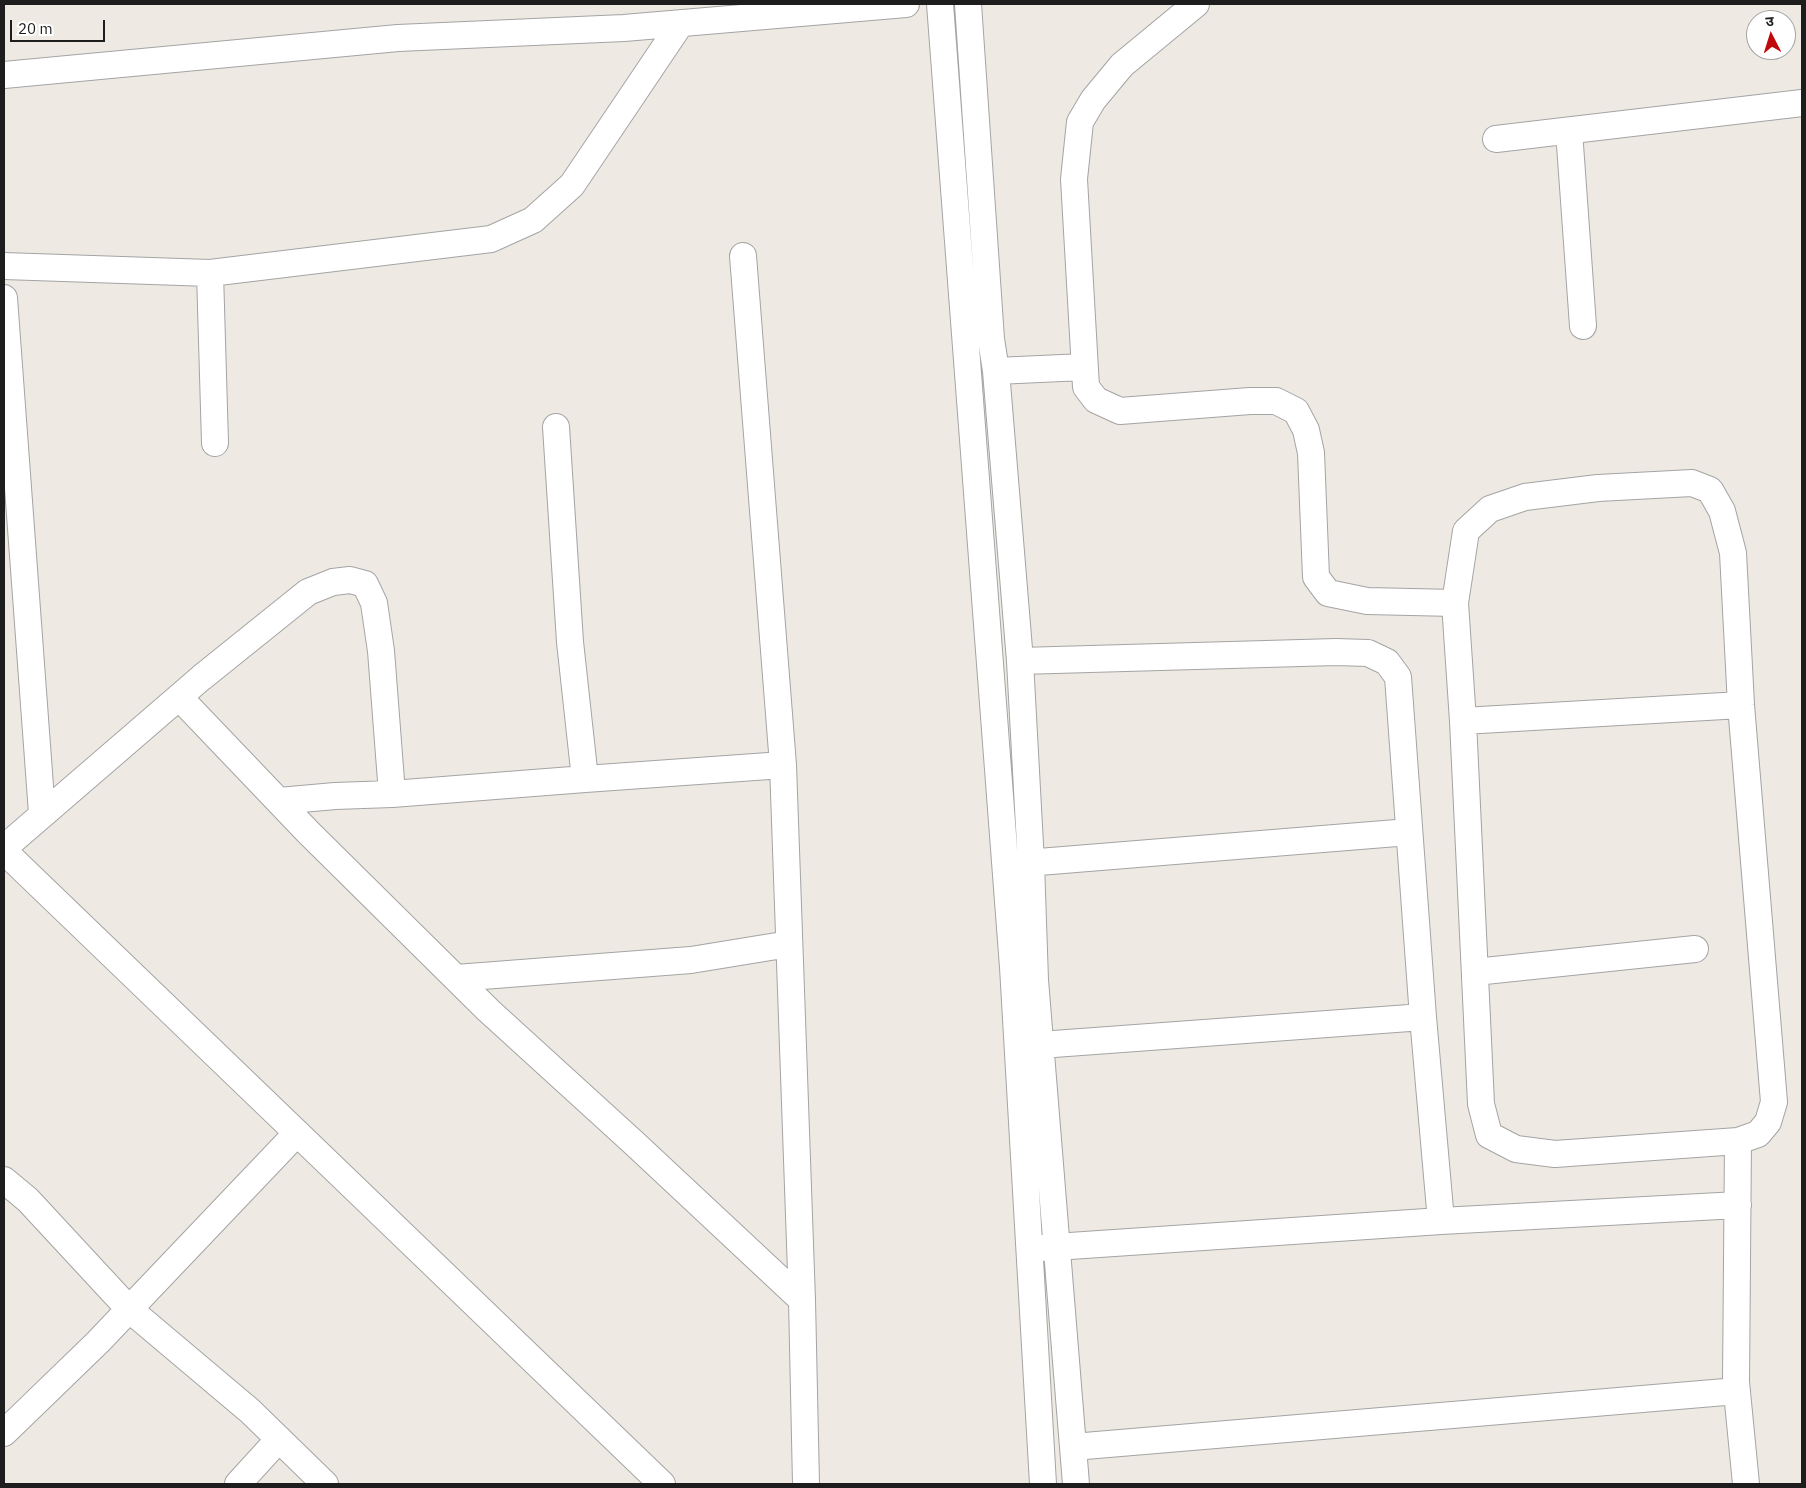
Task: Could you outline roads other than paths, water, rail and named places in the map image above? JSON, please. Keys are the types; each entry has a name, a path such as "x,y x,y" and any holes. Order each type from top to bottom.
{"street":[{"path":"4,75 398,38 624,28 906,4"},
{"path":"940,4 1013,967 1043,1484"},
{"path":"968,4 991,329 1020,661 1035,980 1076,1484"},
{"path":"1196,4 1122,65 1093,100 1080,122 1074,180 1086,387 1096,400 1120,411 1250,400 1276,401 1296,411 1306,430 1311,453 1316,577 1328,594 1367,601 1455,603"},
{"path":"4,266 210,273 492,239 533,220 572,184 680,23"},
{"path":"1496,139 1802,103"},
{"path":"1569,131 1583,326"},
{"path":"743,256 783,765 802,1300 806,1484"},
{"path":"210,273 215,443"},
{"path":"4,298 14,584 42,813"},
{"path":"969,396 997,383 1084,367"},
{"path":"556,427 570,642 585,779"},
{"path":"1692,483 1710,490 1722,511 1732,553 1741,705 1774,1102 1768,1122 1758,1134 1738,1141 1555,1154 1516,1149 1489,1135 1481,1104 1463,722 1455,603 1466,532 1490,509 1525,497 1598,488 1692,483"},
{"path":"392,794 381,651 374,603 365,584 350,580 333,582 308,592 179,697 42,813 4,849 662,1484"},
{"path":"1020,661 1336,652 1368,653 1387,662 1398,677 1423,1017 1441,1221"},
{"path":"179,697 279,801 488,1010 802,1300"},
{"path":"1463,722 1741,705"},
{"path":"279,801 783,765"},
{"path":"1005,865 1410,832"},
{"path":"456,978 691,960 789,944"},
{"path":"1475,972 1695,949"},
{"path":"1040,1046 1423,1017"},
{"path":"4,1433 98,1342 297,1133"},
{"path":"1738,1141 1736,1391 1746,1484"},
{"path":"4,1180 28,1200 129,1309 250,1411 326,1484"},
{"path":"1029,1248 1441,1221 1738,1205"},
{"path":"1073,1447 1736,1391"},
{"path":"238,1484 279,1439"}]}
